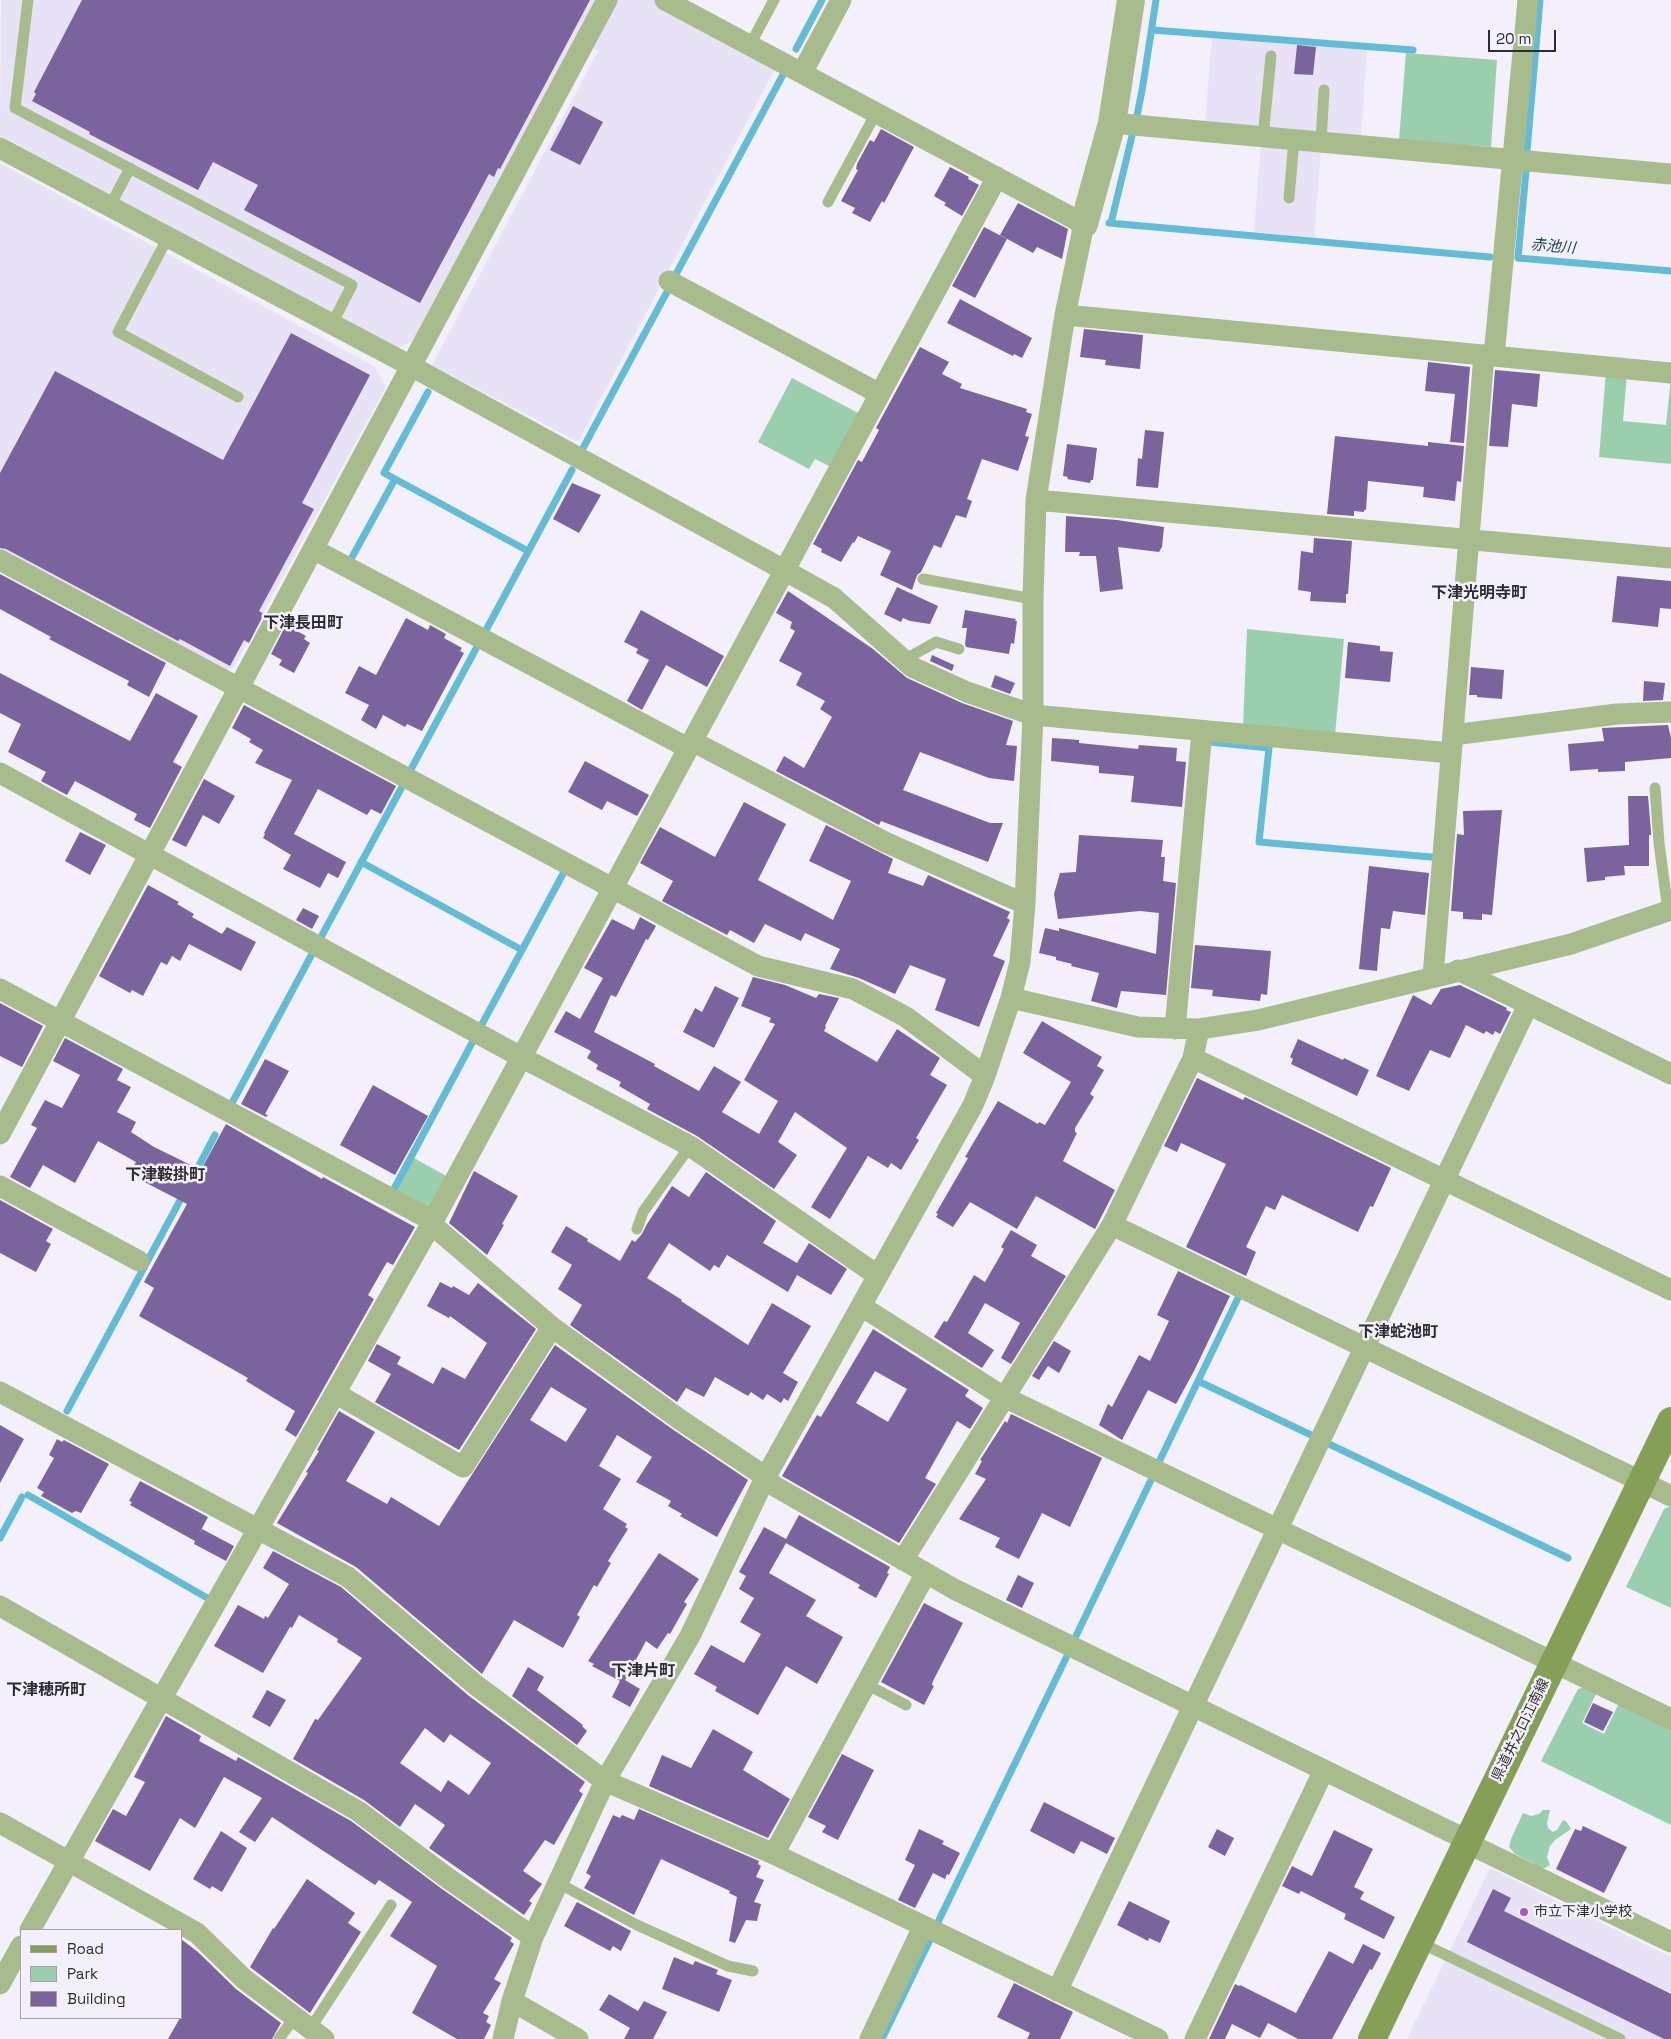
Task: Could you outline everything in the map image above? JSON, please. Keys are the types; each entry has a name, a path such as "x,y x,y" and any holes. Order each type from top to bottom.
{"main road":[{"name":"県道井之口江南線","path":"1372,2039 1671,1421"}],"street":[{"path":"0,1134 607,0"},
{"path":"665,0 1084,224"},
{"path":"802,73 841,0"},
{"path":"503,2039 512,2001 533,1938 605,1781 690,1636 765,1478 973,1105 985,1076 1011,998 1020,962 1025,904 1033,716 1033,599 1036,500 1065,315 1084,224 1112,123 1131,0"},
{"path":"1433,976 1469,539 1512,160 1528,0"},
{"path":"1112,123 1671,174"},
{"path":"0,148 411,366 834,598 912,667 967,692 1033,716 1202,731 1452,744 1617,714 1671,712"},
{"path":"31,1929 432,1223 997,177"},
{"path":"669,281 880,394"},
{"path":"1065,315 1671,373"},
{"path":"1036,500 1671,558"},
{"path":"313,549 690,745 886,842 1025,904"},
{"path":"0,560 758,966 853,989 906,1017 985,1076"},
{"path":"1175,1029 1202,731"},
{"path":"0,774 521,1057 690,1146 877,1275"},
{"path":"1011,998 1138,1027 1199,1030 1258,1020 1571,944 1670,911"},
{"path":"1458,970 1671,1074"},
{"path":"0,989 432,1223 552,1326 682,1421 765,1478 903,1560 1193,1706 1671,1942"},
{"path":"1058,1991 1528,1005"},
{"path":"903,1560 1112,1225 1193,1058 1199,1030"},
{"path":"1193,1058 1671,1290"},
{"path":"0,1186 139,1261"},
{"path":"1112,1225 1671,1496"},
{"path":"860,1306 1004,1397 1671,1719"},
{"path":"335,1393 463,1468 552,1326"},
{"path":"0,1392 348,1577 477,1686 605,1781 774,1854 1158,2039"},
{"path":"774,1854 926,1573"},
{"path":"0,1606 358,1811 449,1879 533,1938"},
{"path":"1195,2039 1324,1770"},
{"path":"0,1823 197,1933 234,1967 244,1979 309,2028"},
{"path":"870,2039 923,1927"},
{"path":"0,1984 20,1948"},
{"path":"512,2001 578,2039"}],"lane":[{"path":"28,0 16,108 352,286 332,324"},
{"path":"750,46 774,0"},
{"path":"1263,137 1271,56"},
{"path":"1322,142 1324,90"},
{"path":"828,202 876,113"},
{"path":"1290,198 1294,140"},
{"path":"110,206 130,168"},
{"path":"168,237 118,332 238,397"},
{"path":"923,579 1033,599"},
{"path":"904,660 936,642 959,649"},
{"path":"1655,788 1659,843 1670,911"},
{"path":"637,1229 643,1212 690,1146"},
{"path":"866,1684 906,1705"},
{"path":"558,1883 637,1925 728,1966 753,1971"},
{"path":"280,2039 309,2028 391,1905"},
{"path":"1419,1942 1620,2039"}],"shaded area":[{"path":"1,0 597,0 415,340 395,349 0,135"},
{"path":"616,0 655,0 777,65 578,442 432,365 598,51 591,47"},
{"path":"1212,38 1367,50 1361,137 1205,123"},
{"path":"1261,144 1321,150 1314,237 1254,232"},
{"path":"0,163 375,367 386,387 234,667 224,671 0,551"},
{"name":"市立下津小学校","path":"1490,1868 1671,1957 1671,2039 1407,2039"}],"green space":[{"path":"1406,53 1497,60 1491,147 1399,140"},
{"path":"1606,372 1627,374 1623,421 1666,425 1671,378 1671,464 1599,457"},
{"path":"792,378 860,414 831,467 815,459 809,469 758,442"},
{"path":"1247,629 1344,639 1335,735 1243,727"},
{"path":"414,1158 450,1178 435,1206 424,1208 395,1192"},
{"path":"1671,1506 1671,1608 1626,1587 1664,1509"},
{"path":"1586,1687 1597,1692 1582,1723 1604,1734 1619,1703 1671,1728 1671,1825 1541,1761 1578,1689"},
{"path":"1543,1810 1550,1810 1547,1823 1548,1828 1553,1832 1557,1830 1563,1820 1566,1821 1571,1829 1555,1840 1550,1846 1547,1857 1550,1865 1545,1868 1538,1868 1533,1863 1515,1854 1509,1847 1523,1813 1531,1816 1539,1814"}],"building":[{"path":"82,0 590,0 500,169 498,168 494,177 489,174 420,303 244,210 258,185 213,162 198,190 89,134 90,132 32,101 36,94 34,92"},
{"path":"1297,45 1316,47 1313,75 1294,74"},
{"path":"573,106 603,122 580,165 550,150"},
{"path":"881,129 914,147 884,203 882,201 870,222 852,213 855,208 841,201 858,170 856,169 857,164 870,140 874,142"},
{"path":"950,167 969,177 968,179 979,185 962,216 944,205 946,203 934,196"},
{"path":"1018,203 1068,229 1062,259 1037,247 1033,253 1000,235"},
{"path":"984,227 1007,239 975,298 952,286"},
{"path":"960,299 1032,338 1022,358 1014,354 1013,356 947,323"},
{"path":"1084,329 1143,335 1140,369 1105,365 1106,360 1080,357"},
{"path":"291,333 370,375 302,503 314,509 259,611 264,614 249,643 244,640 230,666 180,639 178,641 6,549 0,548 0,473 55,371 223,460"},
{"path":"920,347 949,362 942,374 962,384 960,388 1027,409 1026,412 1032,414 1025,436 1029,437 1018,471 982,459 967,499 972,501 966,518 956,515 941,548 934,545 921,572 917,575 912,590 880,575 891,551 858,536 841,562 821,552 822,549 813,544 858,460 862,462 879,430 876,428"},
{"path":"1428,362 1470,367 1464,443 1450,442 1455,394 1425,391"},
{"path":"1495,370 1540,374 1537,407 1512,404 1508,447 1489,446"},
{"path":"1145,430 1164,432 1158,488 1136,486 1138,458 1142,459"},
{"path":"1335,436 1428,446 1428,442 1464,446 1461,482 1457,481 1455,501 1423,497 1424,487 1368,481 1366,510 1364,512 1354,511 1354,516 1327,514"},
{"path":"1067,444 1097,448 1093,480 1090,483 1067,479 1068,477 1063,476"},
{"path":"572,483 601,495 579,533 553,519"},
{"path":"1066,516 1117,520 1164,527 1162,547 1159,552 1118,547 1123,589 1100,592 1096,556 1079,556 1080,552 1065,552"},
{"path":"1314,538 1352,541 1346,603 1310,601 1311,592 1298,590 1301,551 1313,553"},
{"path":"0,574 166,663 149,697 127,685 129,681 49,639 51,637 0,609"},
{"path":"1617,576 1671,581 1671,609 1660,608 1658,627 1612,622"},
{"path":"897,587 938,606 930,624 903,618 901,622 884,614"},
{"path":"788,591 873,649 907,678 962,703 1013,721 1006,745 1017,746 1014,781 989,778 920,752 903,790 990,823 1003,823 988,862 881,821 879,825 776,771 784,756 804,768 832,717 820,709 825,701 796,685 802,673 779,661 795,631 790,628 792,622 776,613"},
{"path":"641,610 724,656 707,687 666,665 642,710 627,701 649,660 636,653 638,649 624,642"},
{"path":"965,610 1016,619 1014,644 1011,643 1009,654 966,647 967,628 962,628"},
{"path":"406,618 428,630 430,625 446,634 444,638 462,648 460,651 464,653 422,731 407,724 405,727 383,715 376,729 361,720 369,705 345,693 359,666 376,675"},
{"path":"286,625 306,636 304,639 310,643 294,673 279,665 282,660 271,654"},
{"path":"1348,642 1380,646 1380,651 1393,652 1390,682 1345,678"},
{"path":"932,655 954,665 952,671 930,661"},
{"path":"1471,667 1504,670 1502,699 1469,695"},
{"path":"0,673 130,741 156,693 198,716 173,762 182,767 150,828 134,820 137,814 75,781 67,795 41,781 46,772 8,752 21,724 0,713"},
{"path":"995,675 1015,683 1010,694 991,687"},
{"path":"1644,681 1665,683 1663,700 1643,701"},
{"path":"244,705 396,786 381,814 371,809 367,815 318,789 294,834 346,862 338,878 328,873 320,888 283,869 291,855 263,838 292,780 255,763 263,750 249,742 251,739 232,728"},
{"path":"1668,725 1671,738 1671,758 1625,762 1625,771 1598,772 1598,769 1570,771 1568,744 1604,741 1602,728"},
{"path":"1052,738 1079,740 1079,743 1138,749 1139,745 1177,748 1176,761 1186,762 1182,807 1131,802 1134,776 1099,773 1099,766 1051,761"},
{"path":"585,761 649,795 637,816 607,801 602,810 568,792"},
{"path":"204,779 235,796 219,824 203,815 186,847 172,840"},
{"path":"1628,796 1648,796 1651,832 1651,835 1649,835 1649,866 1624,866 1625,875 1605,877 1605,880 1587,882 1584,848 1629,845"},
{"path":"744,802 786,824 758,880 833,920 851,881 809,861 826,825 893,859 888,873 923,886 928,875 1010,912 1007,918 1010,920 993,956 1005,961 979,1027 935,1010 946,979 910,965 895,994 859,978 830,969 840,949 805,933 801,941 765,924 754,943 730,930 727,935 662,901 673,881 640,863 660,827 715,857"},
{"path":"1502,810 1492,915 1482,914 1482,920 1463,919 1463,912 1451,911 1457,834 1464,835 1463,811"},
{"path":"80,832 106,845 90,875 65,861"},
{"path":"1079,835 1163,840 1161,857 1165,857 1163,881 1176,883 1166,995 1121,991 1117,1008 1091,1001 1099,973 1071,966 1072,964 1056,960 1056,957 1039,953 1045,928 1059,931 1059,928 1156,954 1159,913 1140,911 1058,919 1054,894 1060,873 1076,872"},
{"path":"1369,866 1429,873 1425,915 1393,911 1390,929 1381,928 1377,971 1359,969"},
{"path":"148,885 179,902 177,904 194,914 192,917 222,934 227,927 256,942 241,971 189,944 180,961 172,956 167,965 161,962 143,996 132,990 130,993 99,976"},
{"path":"303,908 319,916 312,929 296,920"},
{"path":"640,917 656,926 648,940 646,939 616,997 611,995 594,1032 655,1064 654,1066 699,1091 714,1066 741,1082 722,1112 759,1134 778,1101 744,1080 775,1024 769,1022 771,1018 741,1006 753,977 785,985 816,998 819,994 839,998 824,1031 877,1062 897,1029 940,1058 930,1075 947,1085 916,1138 919,1140 901,1170 891,1163 888,1168 868,1156 830,1219 811,1207 847,1148 795,1112 778,1142 797,1155 774,1189 697,1136 647,1109 650,1104 619,1086 621,1082 596,1069 598,1065 587,1058 591,1051 554,1032 566,1011 580,1019 603,978 584,968 612,919 634,930"},
{"path":"1195,945 1271,951 1267,995 1261,994 1260,1001 1212,996 1213,990 1191,988"},
{"path":"1460,985 1507,1008 1506,1010 1511,1012 1500,1034 1495,1031 1493,1035 1486,1031 1484,1034 1466,1025 1450,1058 1430,1050 1409,1091 1376,1076 1413,995 1431,1005 1441,989"},
{"path":"715,986 739,998 714,1048 683,1032 695,1008 702,1012"},
{"path":"0,1003 43,1026 22,1067 0,1056"},
{"path":"1042,1021 1102,1057 1097,1066 1104,1070 1090,1094 1094,1097 1075,1128 1077,1133 1063,1161 1115,1190 1095,1229 1036,1196 1017,1229 970,1202 953,1227 936,1217 938,1214 936,1213 968,1158 965,1157 998,1101 1038,1124 1039,1122 1045,1125 1071,1082 1023,1053"},
{"path":"65,1038 123,1069 117,1080 131,1087 117,1112 136,1122 131,1132 154,1147 201,1170 226,1124 322,1179 323,1177 415,1227 393,1265 387,1262 368,1295 374,1299 296,1437 285,1430 295,1411 246,1381 248,1378 139,1316 154,1288 144,1282 187,1204 129,1174 136,1162 98,1141 75,1183 43,1165 30,1188 10,1177 37,1128 31,1125 45,1100 62,1108 80,1075 53,1061"},
{"path":"1298,1039 1369,1070 1357,1096 1291,1064 1293,1059 1290,1057"},
{"path":"265,1059 289,1071 265,1114 268,1115 266,1117 241,1104"},
{"path":"1197,1078 1243,1100 1245,1097 1391,1168 1373,1207 1370,1206 1358,1232 1282,1195 1275,1210 1266,1206 1246,1247 1256,1252 1246,1276 1186,1247 1226,1164 1181,1143 1177,1152 1164,1146"},
{"path":"373,1085 428,1116 395,1175 340,1145"},
{"path":"474,1171 518,1196 487,1255 449,1223"},
{"path":"706,1172 776,1221 763,1243 797,1263 809,1243 847,1269 831,1295 797,1275 788,1292 727,1255 719,1268 714,1265 710,1271 669,1243 647,1278 748,1345 772,1303 811,1326 783,1373 798,1382 788,1401 784,1398 781,1403 767,1394 763,1400 751,1392 748,1396 715,1377 704,1397 686,1388 677,1402 570,1325 582,1305 558,1289 572,1265 551,1252 566,1226 620,1261 632,1240 635,1242 642,1234 672,1186 689,1197"},
{"path":"0,1200 53,1229 46,1241 51,1244 36,1272 0,1253"},
{"path":"1011,1230 1037,1245 1031,1256 1066,1276 1011,1364 1001,1358 1020,1323 985,1303 968,1333 994,1350 982,1368 934,1337 944,1321 947,1322 974,1275 985,1282 1004,1249 1001,1247"},
{"path":"1178,1271 1230,1296 1176,1404 1148,1390 1122,1440 1099,1425 1108,1404 1112,1407 1139,1355 1150,1361 1169,1321 1157,1315"},
{"path":"440,1282 452,1288 453,1286 469,1295 478,1283 536,1329 459,1450 375,1402 391,1374 368,1361 377,1344 401,1357 397,1364 433,1384 442,1367 465,1379 487,1343 450,1316 449,1318 427,1306"},
{"path":"873,1329 969,1390 965,1396 983,1408 970,1429 957,1421 925,1478 936,1484 899,1543 782,1476 817,1415 821,1417","holes":["875,1371 907,1389 888,1422 856,1403"]},
{"path":"1054,1341 1071,1351 1059,1373 1048,1366 1039,1380 1032,1376"},
{"path":"555,1345 675,1431 748,1480 717,1537 680,1516 682,1514 668,1506 671,1501 636,1482 652,1457 617,1435 599,1466 621,1479 603,1509 627,1524 625,1527 628,1529 608,1561 611,1563 597,1587 594,1585 577,1615 580,1617 563,1648 514,1620 482,1674 356,1567 277,1523 308,1473 306,1472 319,1451 317,1450 339,1411 375,1432 346,1481 387,1504 391,1497 439,1526","holes":["551,1387 587,1409 566,1442 530,1420"]},
{"path":"1011,1414 1102,1458 1070,1527 1042,1513 1019,1559 995,1547 1000,1538 959,1519 986,1479 975,1474 982,1461 980,1460 1005,1421 1007,1423"},
{"path":"0,1425 24,1439 0,1483"},
{"path":"57,1439 62,1442 64,1440 109,1464 81,1513 76,1511 72,1513 41,1496 44,1492 37,1488 54,1458 49,1455"},
{"path":"140,1481 208,1517 198,1536 202,1529 234,1546 226,1561 194,1544 195,1541 130,1505 132,1502 129,1501"},
{"path":"799,1515 890,1567 887,1573 889,1574 876,1598 858,1588 860,1585 786,1543 769,1573 816,1600 806,1616 843,1637 817,1684 786,1666 758,1715 715,1691 717,1687 694,1674 711,1645 744,1663 761,1634 740,1622 754,1598 739,1589 746,1576 739,1572 764,1527 786,1539"},
{"path":"273,1551 341,1587 469,1696 585,1782 579,1791 583,1794 554,1845 545,1840 523,1871 542,1884 529,1901 532,1903 524,1915 429,1848 445,1825 415,1804 400,1827 364,1800 293,1759 315,1719 318,1720 362,1658 337,1642 338,1639 299,1615 263,1673 214,1646 238,1605 264,1619 265,1616 268,1618 289,1584 263,1568","holes":["425,1728 444,1743 450,1734 491,1763 469,1795 448,1780 441,1792 400,1763"]},
{"path":"659,1553 699,1579 684,1602 687,1604 670,1634 668,1633 657,1649 646,1641 625,1680 640,1689 630,1707 612,1697 620,1681 592,1666 594,1664 588,1661"},
{"path":"1018,1575 1034,1583 1022,1608 1006,1600"},
{"path":"924,1603 963,1623 933,1681 932,1685 934,1686 924,1705 881,1682"},
{"path":"528,1667 544,1677 537,1690 583,1725 587,1731 577,1745 512,1696"},
{"path":"267,1690 286,1700 270,1727 252,1717"},
{"path":"1593,1703 1613,1712 1603,1731 1584,1722"},
{"path":"166,1716 201,1736 199,1741 236,1761 238,1757 351,1821 442,1889 512,1938 510,1941 514,1944 494,1979 501,1983 483,2013 489,2016 486,2022 491,2025 484,2039 457,2039 412,2013 437,1966 390,1936 412,1902 379,1880 375,1885 272,1817 255,1842 239,1832 262,1798 224,1777 195,1828 180,1818 150,1871 95,1841 113,1809 126,1816 145,1782 134,1777"},
{"path":"713,1729 753,1752 743,1770 790,1799 768,1838 649,1786 662,1755 691,1768"},
{"path":"842,1754 874,1770 838,1840 822,1832 826,1826 808,1817"},
{"path":"1044,1802 1115,1838 1107,1854 1081,1841 1074,1854 1030,1831"},
{"path":"639,1809 759,1861 758,1864 761,1866 756,1877 764,1880 754,1902 761,1904 757,1921 746,1920 735,1943 729,1941 737,1897 729,1893 730,1891 661,1859 634,1915 584,1888 591,1876 586,1873 613,1815 620,1818 622,1815 634,1820"},
{"path":"1583,1826 1627,1847 1604,1893 1556,1869 1575,1829 1581,1831"},
{"path":"919,1829 944,1841 942,1844 960,1853 945,1879 933,1873 915,1908 898,1900 915,1865 905,1860"},
{"path":"1217,1829 1234,1838 1225,1856 1208,1847"},
{"path":"1334,1830 1373,1849 1354,1887 1364,1892 1360,1899 1395,1917 1384,1939 1344,1919 1346,1914 1301,1891 1299,1894 1282,1886 1292,1866 1312,1876"},
{"path":"221,1831 247,1848 222,1892 212,1886 210,1889 193,1879"},
{"path":"307,1879 355,1913 348,1923 361,1932 310,2013 250,1967 273,1928"},
{"path":"1493,1889 1511,1898 1504,1911 1671,1994 1671,2039 1664,2039 1467,1942"},
{"path":"1129,1901 1170,1921 1160,1943 1149,1938 1148,1941 1117,1925"},
{"path":"577,1902 631,1931 621,1951 613,1946 610,1951 564,1926"},
{"path":"182,1940 198,1952 236,1989 281,2023 272,2039 168,2039 179,2019 182,2019"},
{"path":"1363,1944 1381,1953 1372,1970 1370,1969 1332,2039 1298,2039 1268,2023 1260,2038 1232,2024 1225,2039 1209,2039 1235,1984 1296,2013 1329,1951 1353,1964"},
{"path":"674,1957 693,1965 695,1961 718,1970 716,1974 732,1980 719,2012 662,1989"},
{"path":"1014,1983 1073,2012 1060,2039 1027,2039 1030,2033 997,2017"},
{"path":"609,1994 638,2011 644,2001 667,2012 653,2039 624,2039 630,2028 599,2010"}],"waterway":[{"path":"796,49 822,0"},
{"path":"1137,116 1156,0"},
{"name":"赤池川","path":"1527,151 1540,0"},
{"path":"1152,30 1413,50"},
{"path":"675,276 785,71"},
{"path":"1111,223 1132,136"},
{"name":"赤池川","path":"1526,171 1518,258 1671,271"},
{"path":"1109,223 1490,257"},
{"path":"582,450 668,290"},
{"path":"428,392 384,473 528,551"},
{"path":"485,632 572,470"},
{"path":"351,559 395,479"},
{"path":"410,771 478,645"},
{"path":"1210,742 1269,748 1259,842 1431,857"},
{"path":"320,939 403,785"},
{"path":"361,862 522,950 564,872"},
{"path":"481,1026 522,950"},
{"path":"232,1103 312,954"},
{"path":"394,1189 473,1041"},
{"path":"194,1175 215,1135"},
{"path":"67,1411 184,1193"},
{"path":"1158,1464 1239,1296"},
{"path":"1198,1381 1311,1435"},
{"path":"1329,1444 1568,1558"},
{"path":"1075,1638 1152,1478"},
{"path":"28,1495 209,1599"},
{"path":"0,1538 22,1497"},
{"path":"938,1922 1067,1656"},
{"path":"882,2039 929,1942"}],"place":[{"name":"市立下津小学校","path":"1524,1912"}],"district":[{"name":"下津光明寺町","path":"1479,594"},
{"name":"下津長田町","path":"303,624"},
{"name":"下津鞍掛町","path":"165,1176"},
{"name":"下津蛇池町","path":"1398,1333"},
{"name":"下津片町","path":"643,1672"},
{"name":"下津穂所町","path":"46,1691"}]}
